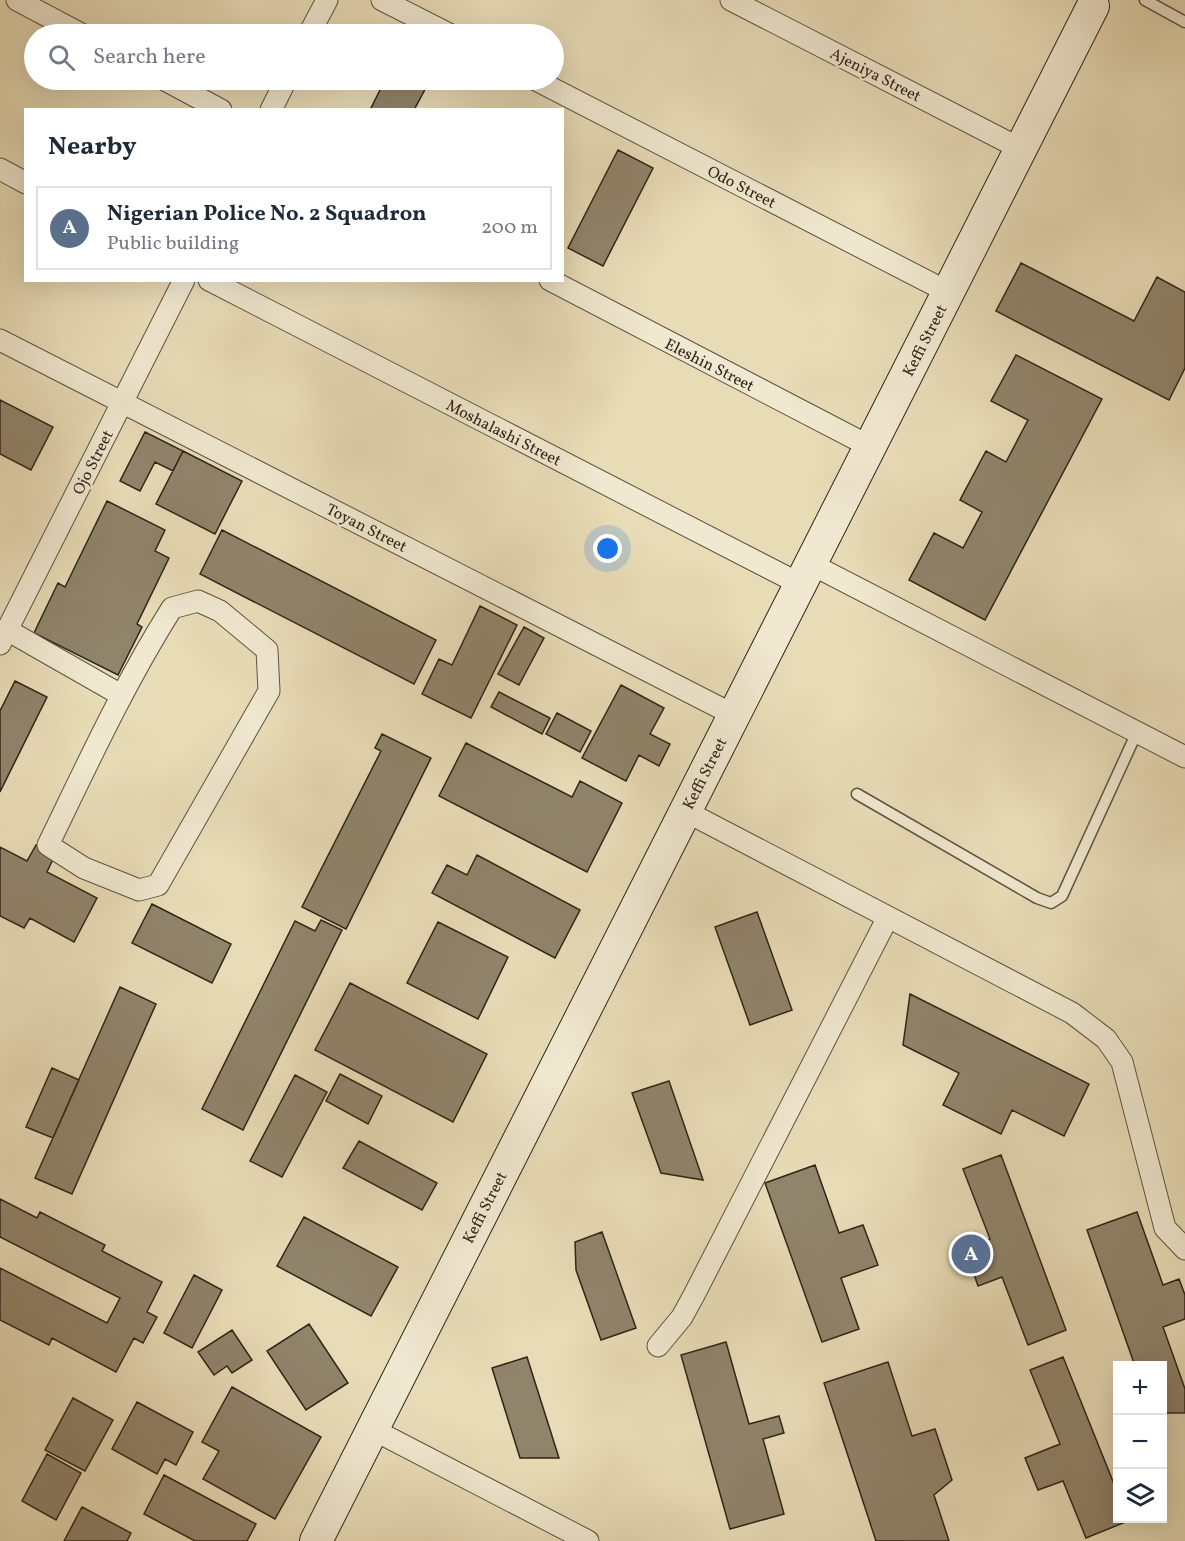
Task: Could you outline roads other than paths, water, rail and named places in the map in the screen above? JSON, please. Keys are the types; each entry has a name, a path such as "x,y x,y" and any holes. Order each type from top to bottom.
{"main road":[{"name":"Keffi Street","path":"316,1541 871,447 1021,149 1091,2"}],"street":[{"path":"17,0 62,24"},
{"path":"314,24 327,0"},
{"path":"382,0 429,24"},
{"name":"Ajeniya Street","path":"731,0 1021,149"},
{"path":"184,90 217,108"},
{"path":"272,108 281,90"},
{"name":"Odo Street","path":"555,90 948,292"},
{"path":"0,170 24,182"},
{"name":"Ojo Street","path":"4,637 183,282"},
{"name":"Moshalashi Street","path":"213,282 805,574 1185,757"},
{"name":"Eleshin Street","path":"554,282 871,447"},
{"name":"Toyan Street","path":"0,339 734,715"},
{"path":"198,601 220,611 267,650 269,691 159,885 139,890 84,868 48,845 121,695 172,608 198,601"},
{"path":"4,637 121,695"},
{"path":"685,811 1072,1013 1106,1039 1122,1062 1165,1228 1185,1249"},
{"path":"658,1346 682,1317 694,1295 888,918"},
{"path":"372,1429 588,1541"}],"lane":[{"path":"1145,0 1185,22"},
{"path":"857,794 1037,898 1051,903 1062,896 1137,732"}],"place":[{"name":"Nigerian Police No. 2 Squadron","path":"971,1254"}]}
